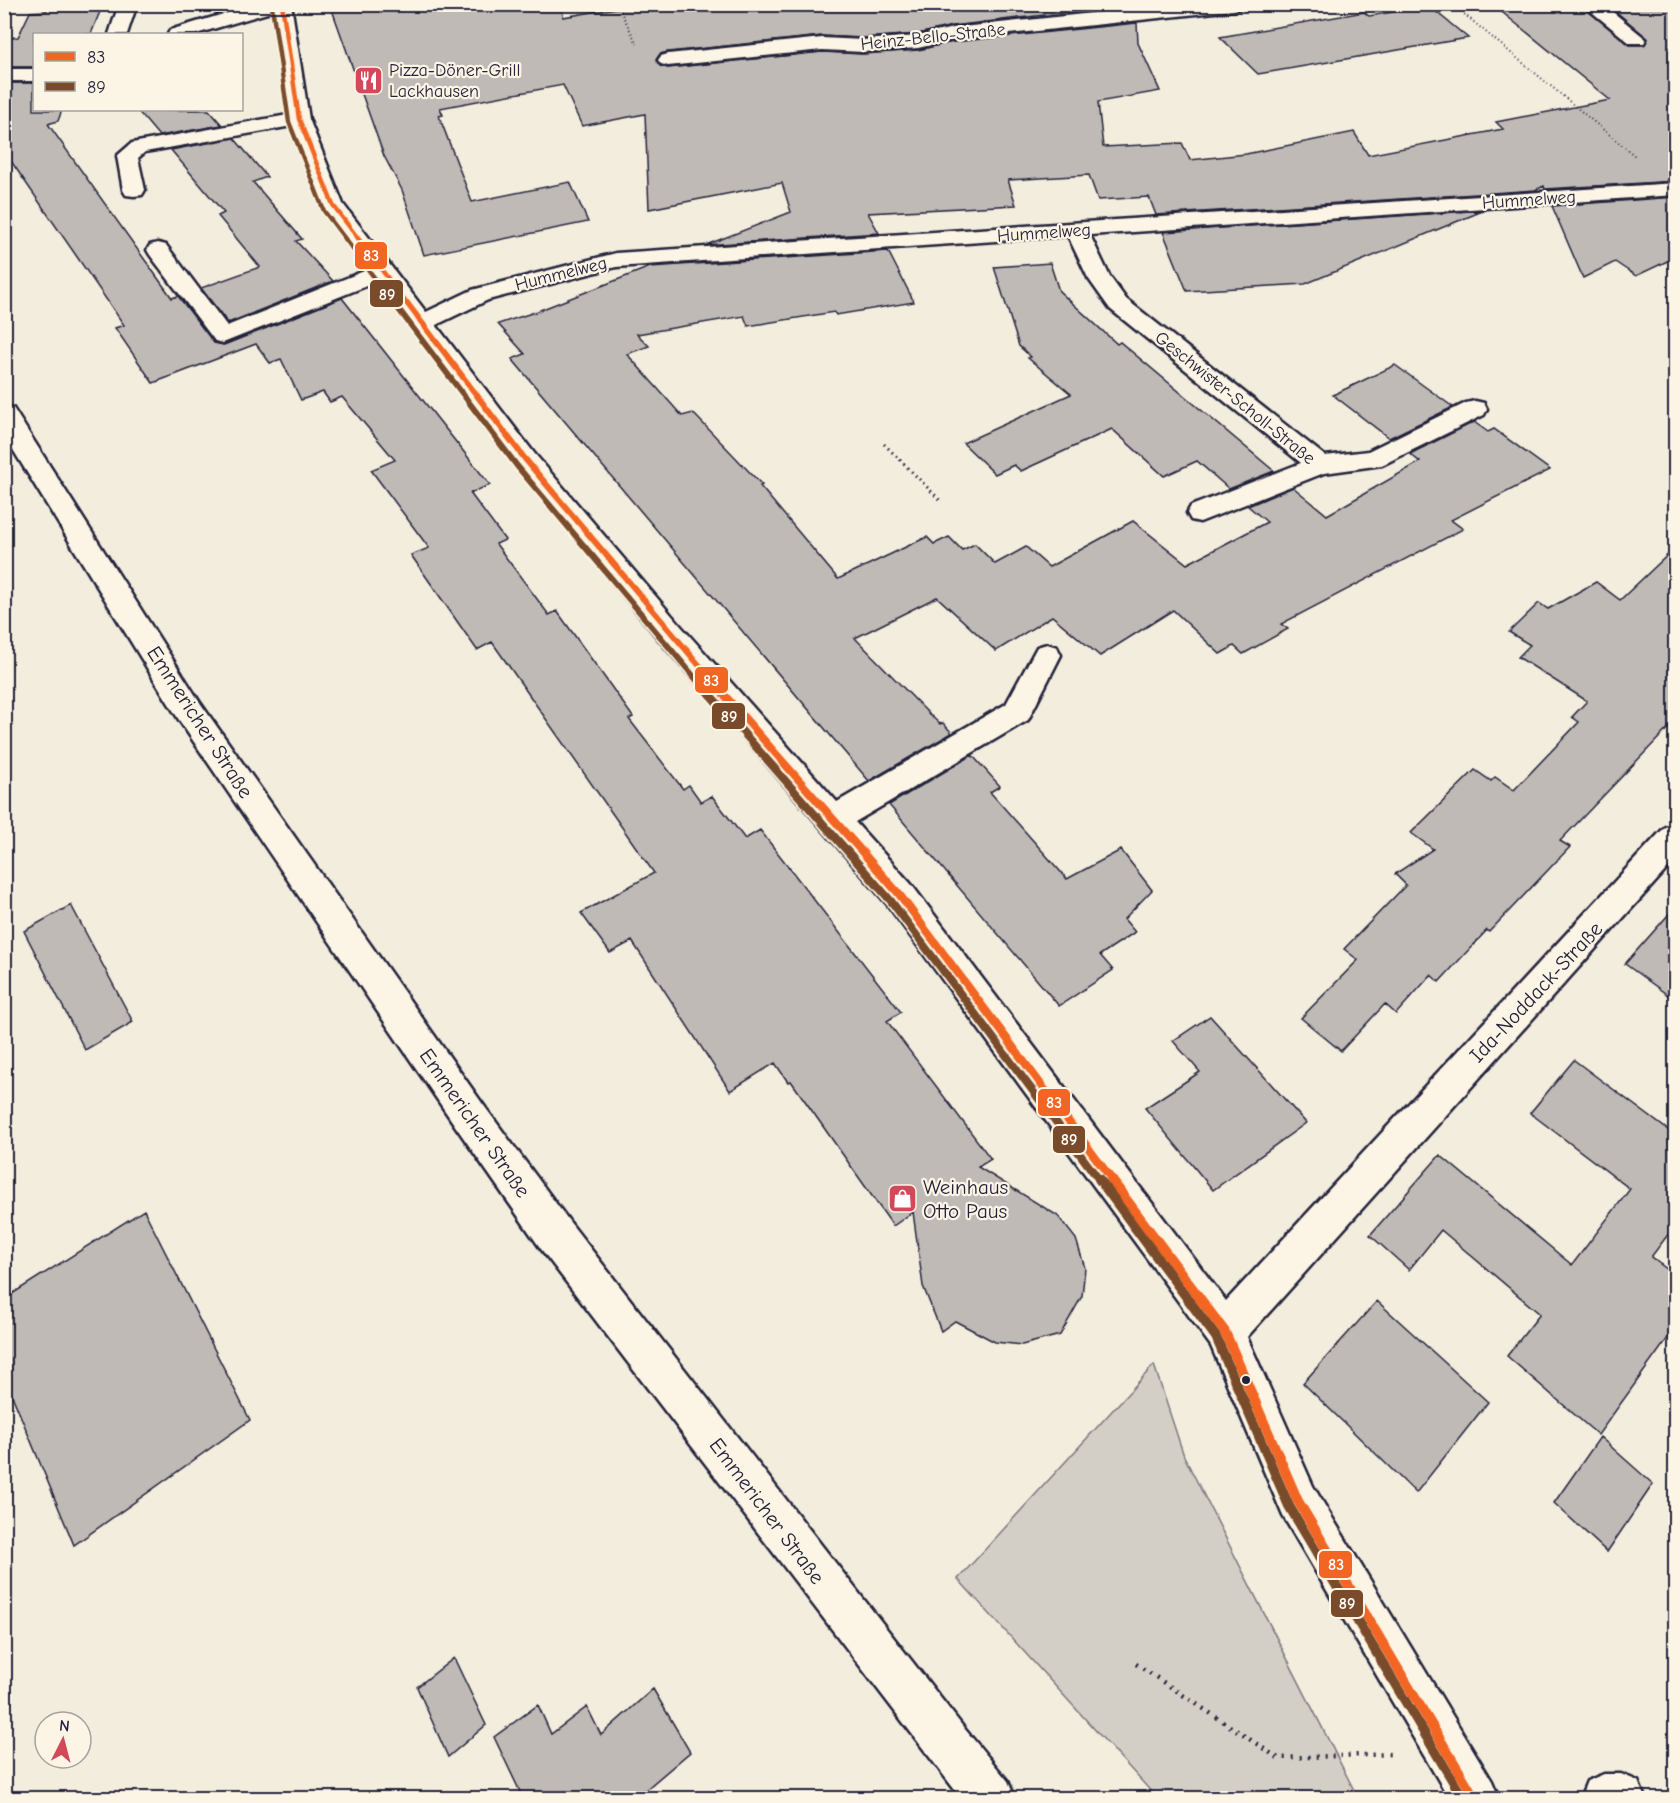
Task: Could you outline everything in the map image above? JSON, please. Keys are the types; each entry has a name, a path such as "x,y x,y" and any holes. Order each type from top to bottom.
{"street":[{"path":"118,33 128,4"},
{"path":"180,33 280,4 299,119 333,205 525,459 670,633 899,894 1225,1332 1298,1501 1475,1798"},
{"name":"Heinz-Bello-Straße","path":"668,60 822,44 863,46 918,42 953,34 1233,4"},
{"path":"1591,4 1637,39"},
{"path":"4,75 33,75"},
{"path":"134,190 127,156 139,147 299,119"},
{"name":"Hummelweg","path":"423,322 480,295 616,260 1675,190"},
{"name":"Geschwister-Scholl-Straße","path":"1077,231 1099,278 1118,304 1320,465 1200,513"},
{"path":"158,250 223,336 384,271"},
{"path":"1320,465 1373,459 1475,409"},
{"name":"Emmericher Straße","path":"4,414 190,712 555,1235 947,1746 991,1798"},
{"path":"834,819 1017,712 1047,655"},
{"name":"Ida-Noddack-Straße","path":"1225,1332 1310,1236 1584,942 1676,836"},
{"path":"947,1746 962,1798"},
{"path":"1604,1798 1621,1798"}],"path":[{"path":"1452,4 1675,190"},
{"path":"884,444 940,500"},
{"path":"1136,1664 1278,1758 1447,1752"}],"shaded area":[{"path":"1154,1365 1184,1456 1358,1798 1157,1798 958,1579"}],"building":[{"path":"49,4 103,4 91,33 33,33 33,67 4,67 4,38 18,37 30,12 46,11"},
{"path":"330,4 562,4 563,17 640,4 1135,4 952,26 918,34 863,38 822,36 668,52 660,54 656,60 660,66 668,68 822,52 863,54 918,50 953,42 1137,23 1138,43 1160,91 1098,102 1103,147 1182,143 1190,160 1246,154 1354,132 1368,155 1503,129 1496,122 1610,100 1492,4 1580,4 1630,45 1644,45 1648,39 1607,4 1676,4 1676,181 1545,189 1544,186 1535,190 1156,215 1149,197 1098,200 1089,175 1008,180 1016,205 868,213 879,233 706,245 791,212 782,183 649,209 645,114 582,126 563,85 440,108 443,115 439,116 472,202 570,182 588,222 424,255 402,190 384,156"},
{"path":"1429,6 1468,38 1258,74 1220,37 1364,12 1369,16"},
{"path":"4,83 33,83 33,111 62,111 58,121 48,124 172,298 178,296 214,343 224,345 342,298 490,485 470,493 505,540 496,544 549,615 557,611 633,717 629,719 683,789 689,785 701,802 712,796 745,839 760,830 901,1012 887,1021 991,1159 978,1167 1058,1216 1076,1239 1085,1268 1082,1296 1060,1335 1022,1345 995,1342 955,1321 941,1331 923,1286 913,1212 893,1226 791,1081 788,1082 775,1063 730,1091 632,941 610,953 581,913 654,873 492,642 477,650 411,555 429,548 371,470 395,460 342,397 330,402 323,392 301,400 281,359 270,363 256,344 153,383 115,328 124,325 4,151"},
{"path":"138,111 210,111 222,125 159,136"},
{"path":"234,138 267,177 253,182 302,239 296,241 333,281 228,323 201,288 260,267 218,216 224,213 171,150"},
{"path":"1676,197 1676,257 1636,276 1615,262 1583,278 1552,206"},
{"path":"1485,210 1305,284 1187,291 1163,232"},
{"path":"888,251 914,302 748,326 744,316 637,334 649,346 627,354 682,416 693,413 762,485 760,486 838,579 927,537 934,544 949,537 962,550 975,544 995,564 1026,547 1049,567 1133,521 1187,564 1267,522 1248,506 1293,487 1327,515 1420,462 1410,454 1474,422 1488,432 1494,429 1550,470 1451,520 1463,529 1281,624 1288,629 1243,654 1234,646 1220,654 1173,610 1100,656 1052,616 996,651 937,597 855,638 930,715 940,724 943,723 952,733 869,781 512,359 525,354 498,324 650,267"},
{"path":"1050,263 1059,291 1117,344 1120,342 1274,471 1229,489 1197,461 1164,476 1112,429 1021,471 1014,465 995,474 963,443 1071,394 1028,358 1031,357 1019,346 994,267"},
{"path":"1395,365 1453,407 1389,438 1333,395"},
{"path":"1676,547 1676,720 1560,841 1570,847 1439,982 1431,975 1396,1014 1385,1004 1341,1051 1301,1018 1358,960 1344,949 1406,885 1395,874 1433,849 1411,833 1475,770 1491,781 1495,777 1514,790 1579,722 1572,717 1587,701 1518,657 1530,645 1509,632 1539,603 1548,609 1596,582 1620,600"},
{"path":"972,755 1000,786 990,792 1067,879 1121,850 1152,890 1124,919 1135,932 1100,955 1113,970 1059,1006 889,805"},
{"path":"71,905 133,1022 85,1050 24,931"},
{"path":"1676,906 1676,1001 1625,964"},
{"path":"1210,1016 1306,1123 1213,1190 1145,1108 1200,1072 1173,1041"},
{"path":"1574,1060 1672,1133 1676,1129 1676,1224 1651,1257 1676,1276 1676,1327 1598,1435 1507,1356 1540,1314 1441,1230 1409,1270 1370,1235 1440,1155 1572,1265 1630,1189 1530,1113"},
{"path":"144,1210 250,1420 74,1545 4,1376 4,1299"},
{"path":"1377,1301 1488,1402 1416,1493 1303,1383"},
{"path":"1600,1437 1653,1484 1607,1552 1554,1503"},
{"path":"454,1658 486,1725 448,1757 417,1687"},
{"path":"653,1689 690,1752 636,1798 523,1798 494,1737 538,1705 551,1734 587,1707 601,1735"}],"transit line":[{"name":"83","path":"282,4 299,119 333,205 525,459 670,633 899,894 1225,1332 1298,1501 1475,1798"},
{"name":"89","path":"272,6 289,122 324,211 517,466 662,640 891,901 1216,1337 1289,1506 1463,1798"}],"place":[{"name":"Pizza-Döner-Grill Lackhausen","path":"368,80"},
{"name":"Weinhaus Otto Paus","path":"902,1199"}]}
